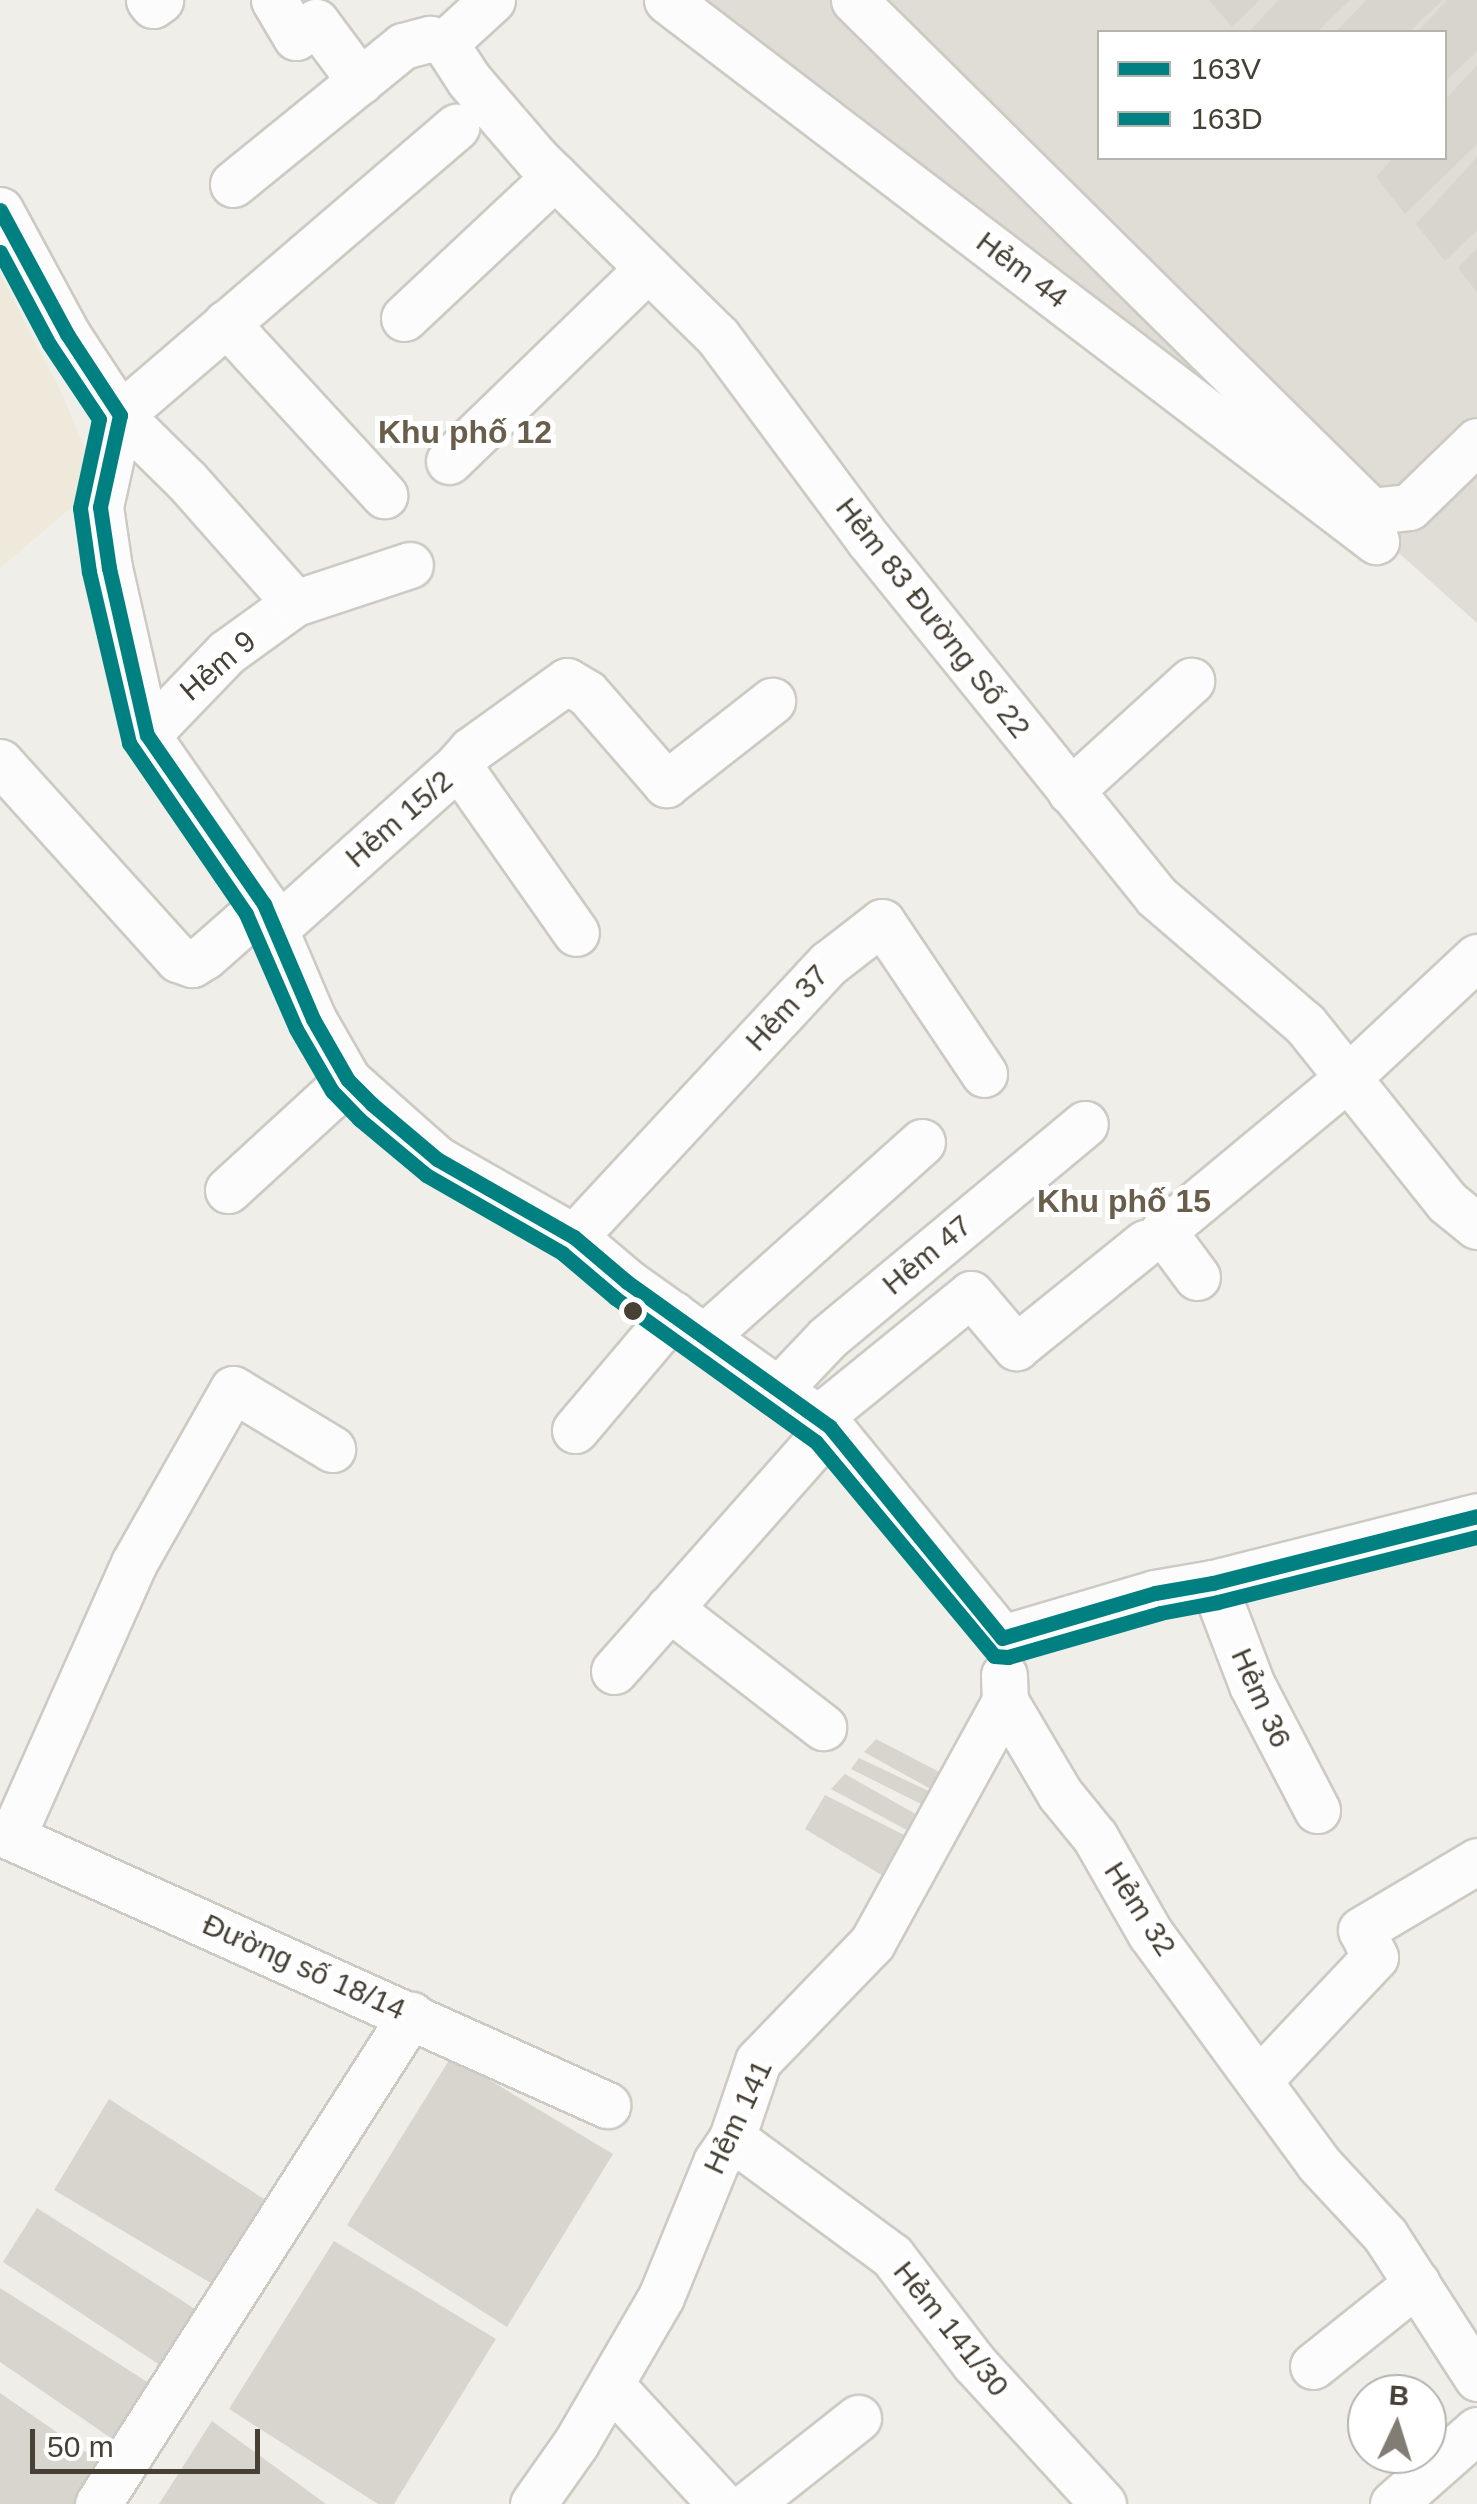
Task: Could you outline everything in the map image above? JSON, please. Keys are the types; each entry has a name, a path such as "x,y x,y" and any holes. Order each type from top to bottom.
{"street":[{"path":"150,0 153,5 160,0"},
{"path":"274,0 296,37 316,22 360,81"},
{"path":"232,184 412,42 445,43 492,0"},
{"name":"Hẻm 44","path":"667,0 1376,540"},
{"path":"854,0 1371,511 1409,507 1477,441"},
{"name":"Hẻm 83 Đường Số 22","path":"445,43 469,80 555,176 718,336 868,538 1156,896 1306,1024 1447,1202 1477,1226"},
{"path":"456,127 120,415 100,507 109,568 147,734 270,916 313,1019 348,1080 437,1159 574,1237 776,1392 824,1423 1002,1638 1155,1593 1213,1583 1477,1516"},
{"path":"404,318 555,176"},
{"path":"0,210 67,334 120,415 186,480 295,603"},
{"path":"449,460 648,268"},
{"path":"226,324 384,495"},
{"name":"Hẻm 9","path":"147,734 228,652 295,603 410,566"},
{"path":"458,766 471,750 567,680 576,682 614,721 666,784 772,700"},
{"path":"1070,791 1191,681"},
{"name":"Hẻm 15/2","path":"0,762 178,959 192,964 270,916 458,766 576,933"},
{"name":"Hẻm 37","path":"574,1237 828,963 882,922 984,1074"},
{"path":"1197,1277 1164,1231 1346,1079 1477,957"},
{"path":"228,1190 348,1080"},
{"name":"Hẻm 47","path":"776,1392 828,1338 1085,1124"},
{"path":"576,1430 689,1325 922,1142"},
{"path":"614,1671 824,1423 971,1294 1016,1347 1145,1243"},
{"path":"6,1834 134,1564 232,1390 332,1449"},
{"name":"Hẻm 36","path":"1213,1583 1252,1685 1317,1810"},
{"path":"670,1608 823,1728"},
{"name":"Hẻm 32","path":"1002,1638 1006,1701 1060,1794 1096,1837 1150,1933 1319,2164 1384,2235 1477,2378"},
{"name":"Hẻm 141","path":"534,2504 661,2298 716,2162 732,2138 758,2061 872,1943 1006,1701"},
{"name":"Đường số 18/14","path":"6,1834 607,2105"},
{"path":"1259,2080 1375,1956 1361,1930 1469,1880"},
{"path":"98,2504 411,2015"},
{"name":"Hẻm 141/30","path":"732,2138 892,2256 974,2363 1103,2504"},
{"path":"1312,2366 1418,2283"},
{"path":"610,2385 721,2504"},
{"path":"749,2504 858,2418"},
{"path":"1393,2504 1477,2430"}],"shaded area":[{"path":"677,0 1477,0 1477,623 1380,536"},
{"path":"0,274 63,396 89,459 87,494 0,568"}],"building":[{"path":"1209,0 1260,0 1232,27"},
{"path":"1278,0 1350,0 1319,30 1251,30"},
{"path":"1366,0 1443,0 1411,30 1338,30"},
{"path":"1447,0 1477,0 1477,51 1447,80 1447,30 1419,30"},
{"path":"1477,65 1477,144 1405,214 1376,177 1391,160 1447,160 1447,98"},
{"path":"1477,157 1477,230 1445,261 1416,224"},
{"path":"1477,248 1477,292 1458,268"},
{"path":"876,1739 949,1777 936,1792 864,1752"},
{"path":"859,1758 937,1795 931,1809 851,1769"},
{"path":"845,1774 928,1821 914,1834 831,1789"},
{"path":"825,1795 908,1837 885,1877 805,1829"},
{"path":"451,2057 613,2154 507,2327 347,2225"},
{"path":"109,2099 278,2208 231,2295 54,2190"},
{"path":"37,2208 203,2314 175,2375 3,2262"},
{"path":"334,2241 496,2339 394,2504 378,2504 229,2409"},
{"path":"0,2288 163,2392 127,2449 0,2362"},
{"path":"0,2393 113,2471 96,2504 0,2504"},
{"path":"212,2421 326,2504 159,2504"}],"transit line":[{"name":"163V","path":"0,210 67,334 120,415 100,507 109,568 147,735 264,904 313,1019 348,1080 372,1104 437,1159 574,1237 627,1282 830,1427 1002,1638 1155,1593 1213,1583 1477,1516"},
{"name":"163D","path":"0,252 49,344 99,419 80,508 89,572 129,743 246,914 296,1029 332,1091 359,1119 426,1175 562,1253 615,1298 816,1442 994,1656 1008,1657 1160,1613 1477,1537"}],"district":[{"name":"Khu phố 12","path":"465,432"},
{"name":"Khu phố 15","path":"1124,1201"}]}
